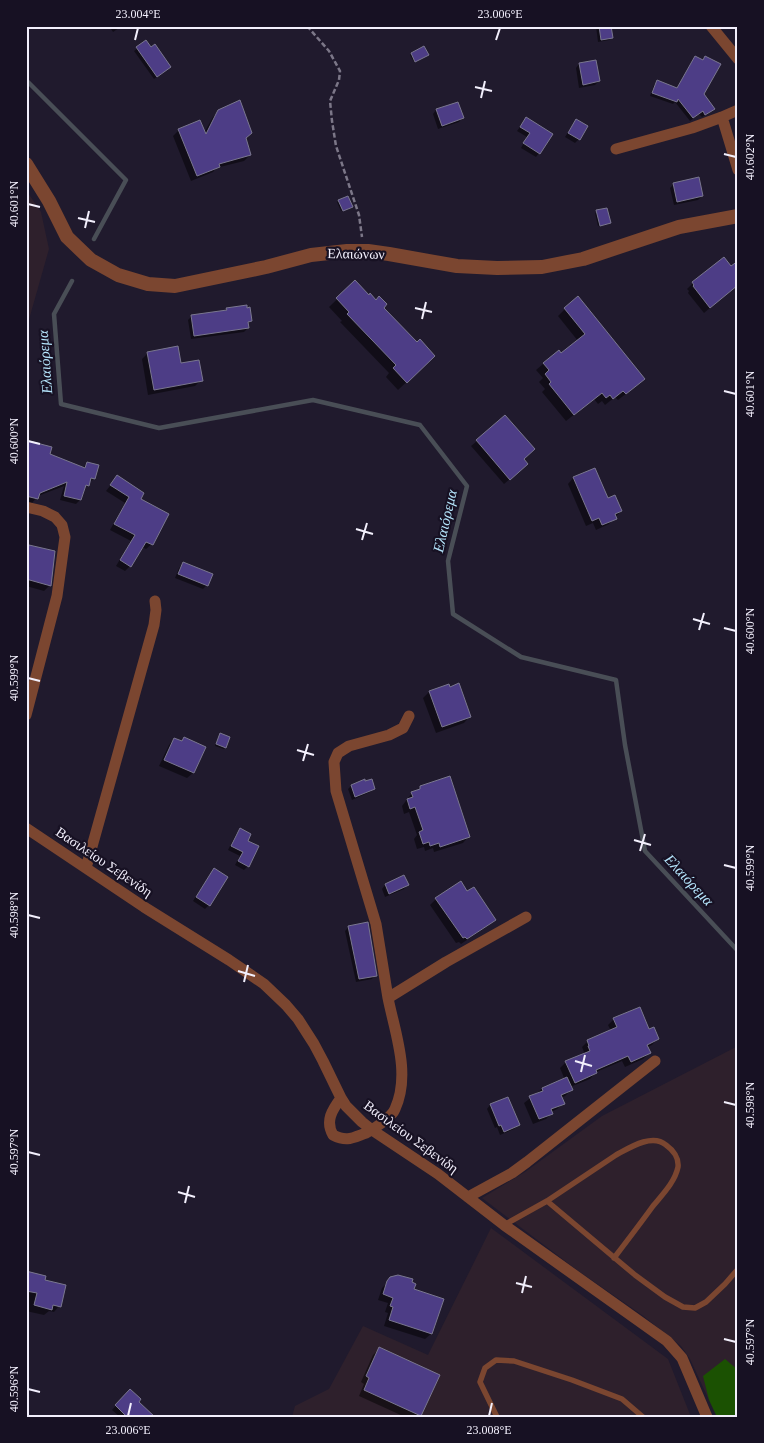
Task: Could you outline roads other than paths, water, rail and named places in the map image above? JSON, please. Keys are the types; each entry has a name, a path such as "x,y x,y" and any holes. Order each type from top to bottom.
{"street":[{"path":"711,26 738,59"},
{"path":"616,149 692,128 738,110"},
{"path":"722,117 738,170"},
{"name":"Ελαιώνων","path":"26,164 49,201 67,237 91,260 118,275 148,284 175,286 266,267 311,255 347,251 404,256 457,266 497,268 542,267 583,259 679,227 738,216"},
{"path":"26,507 43,511 55,517 62,525 65,536 57,596 26,715"},
{"path":"86,868 154,625 155,601"},
{"path":"341,1098 334,1107 329,1119 333,1135 347,1140 372,1130 395,1110 400,1090 402,1066 388,998 376,924 336,791 334,762 338,753 348,746 389,735 403,728 409,716"},
{"name":"Βασιλείου Σεβενίδη","path":"26,828 144,907 250,974 273,992 298,1019 314,1044 341,1098 352,1113 372,1130 438,1174 504,1225 668,1340 682,1358 707,1417"},
{"path":"388,998 446,962 526,917"},
{"path":"468,1197 527,1162 655,1061"}],"lane":[{"path":"504,1225 547,1201 616,1155 636,1145 658,1141 667,1146 676,1156 678,1167 676,1174 614,1258"},
{"path":"547,1201 614,1258 665,1297 688,1308 700,1306 715,1295 738,1269"},
{"path":"497,1417 480,1382 485,1368 496,1360 514,1361 622,1399 642,1417"}],"waterway":[{"name":"Ελαιόρεμα","path":"26,80 126,180 94,239"},
{"name":"Ελαιόρεμα","path":"72,281 54,314 61,404 159,428 313,400 420,425 467,486 448,561 453,614 521,657 616,680 625,745 645,851 738,951"}]}
